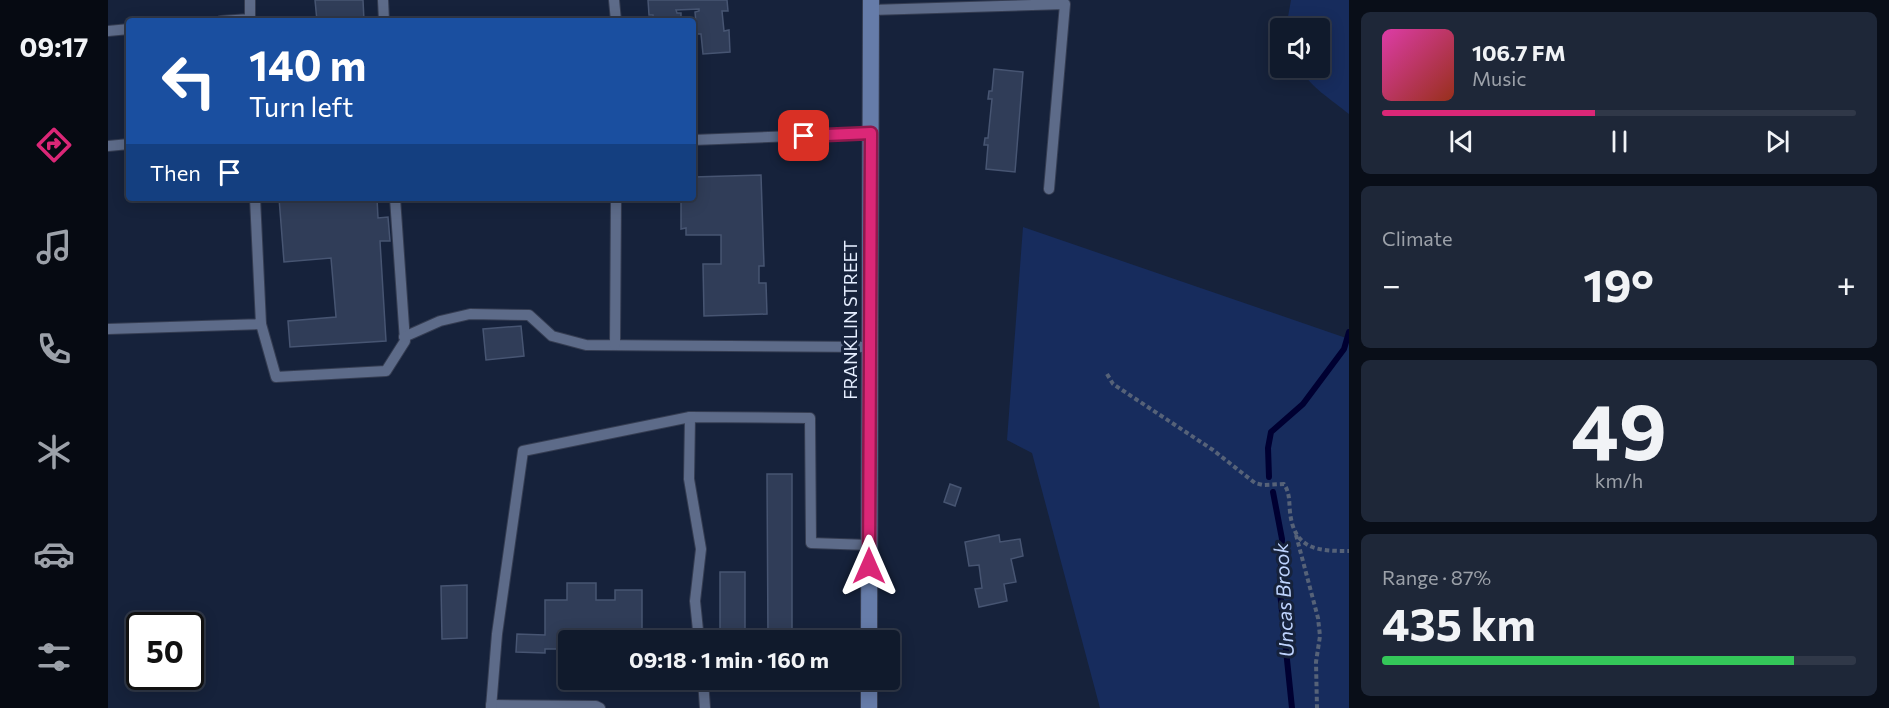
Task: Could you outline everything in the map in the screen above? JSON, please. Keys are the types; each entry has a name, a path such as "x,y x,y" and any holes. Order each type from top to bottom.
{"main road":[{"name":"FRANKLIN STREET","path":"869,630 871,5"},
{"path":"869,690 869,708"}],"lane":[{"path":"250,0 250,18"},
{"path":"383,0 384,18"},
{"path":"614,0 616,18"},
{"path":"871,5 1065,4 1049,189"},
{"path":"108,31 126,29"},
{"path":"696,140 871,133"},
{"path":"108,146 126,144"},
{"path":"255,201 261,324 276,377 386,371 405,341 395,201"},
{"path":"615,345 616,201"},
{"path":"404,337 440,321 470,314 529,315 552,336 586,345 870,347"},
{"path":"108,329 261,324"},
{"path":"600,708 596,706 491,706 497,634 523,451 690,417 810,418 811,543 869,545"},
{"path":"690,417 689,479 701,549 695,601 698,630"},
{"path":"704,690 705,708"}],"path":[{"path":"1107,374 1113,384 1213,450 1255,483 1284,484 1318,618 1320,636 1316,662 1317,708"},
{"path":"1295,530 1300,538 1316,550 1349,551"}],"shaded area":[{"path":"1291,0 1349,0 1349,114 1307,78 1330,78 1330,18 1288,18"},
{"path":"1023,227 1349,339 1349,708 1100,708 1032,453 1007,440"}],"building":[{"path":"315,0 363,0 364,18 317,18"},
{"path":"648,0 727,0 728,11 722,11 724,31 729,30 730,52 703,54 701,34 697,34 695,12 699,9 676,10 677,13 681,13 681,18 654,18 653,15 649,15"},
{"path":"994,69 1023,72 1015,172 986,169 988,145 984,145 985,138 988,138 992,99 988,99 989,91 992,91"},
{"path":"761,175 764,266 759,266 759,283 766,283 767,314 704,316 703,264 721,264 721,235 686,235 686,228 681,229 681,201 696,201 696,177"},
{"path":"279,201 377,201 378,218 388,217 390,241 380,241 386,341 290,347 288,321 336,317 331,258 284,262"},
{"path":"521,326 524,356 486,360 483,329"},
{"path":"767,474 792,474 792,630 768,630"},
{"path":"950,484 961,488 955,506 944,502"},
{"path":"999,535 1000,542 1020,539 1023,556 1011,559 1016,582 1004,584 1007,601 979,607 975,589 982,588 979,565 969,566 965,542"},
{"path":"720,572 745,572 745,630 720,630"},
{"path":"567,583 596,583 596,600 615,600 615,590 642,590 642,630 558,630 558,649 545,649 545,653 516,652 517,634 545,635 545,600 567,600"},
{"path":"467,585 467,638 442,639 441,586"}],"waterway":[{"name":"Uncas Brook","path":"1269,477 1268,448 1271,432 1303,404 1344,349 1349,332"},
{"name":"Uncas Brook","path":"1273,492 1282,539 1280,592 1292,708"}],"route":[{"path":"804,136 871,133 869,566"}]}
